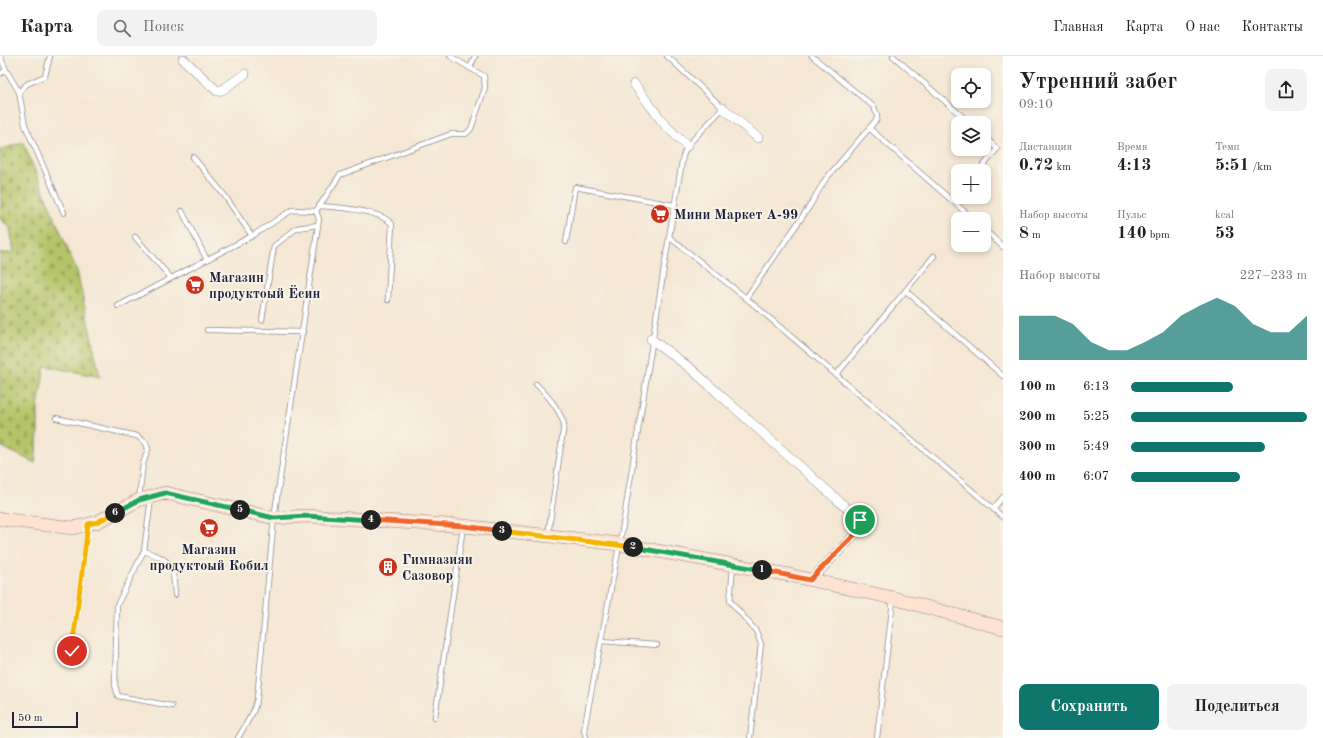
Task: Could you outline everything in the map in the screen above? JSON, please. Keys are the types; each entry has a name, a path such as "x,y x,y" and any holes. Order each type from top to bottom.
{"street":[{"path":"183,57 217,91 222,90 245,74"},
{"path":"634,84 665,125 687,146"},
{"path":"723,108 758,138"},
{"path":"652,339 690,368 860,520 863,526 810,580"},
{"path":"0,518 73,528 97,522 139,500 152,495 165,493 274,518 307,516 463,526 547,537 619,544 810,580 893,598 1003,628"}],"lane":[{"path":"0,56 6,70 19,92 25,125 64,213"},
{"path":"19,92 27,84 45,76 50,56"},
{"path":"316,211 340,175 451,134 466,134 471,129 485,88 484,76 450,56"},
{"path":"470,68 474,56"},
{"path":"586,738 584,730 619,544 683,156 687,146 723,108 667,56"},
{"path":"746,298 809,207 825,180 877,119 874,107 812,56"},
{"path":"893,56 962,116"},
{"path":"0,74 6,70"},
{"path":"869,128 951,199"},
{"path":"985,164 997,149 991,143"},
{"path":"193,157 225,196 252,236"},
{"path":"566,242 575,187 674,205"},
{"path":"956,204 965,212"},
{"path":"319,206 340,207 386,218 392,224 388,300"},
{"path":"118,306 252,236 292,210 316,211"},
{"path":"182,211 207,260"},
{"path":"238,738 253,712 257,699 274,518 319,219 316,211"},
{"path":"262,320 274,246 297,228 318,225"},
{"path":"991,236 1003,247"},
{"path":"136,237 171,278"},
{"path":"669,237 746,298 1003,517"},
{"path":"836,375 934,256"},
{"path":"906,291 1003,376"},
{"path":"207,330 303,332"},
{"path":"536,384 553,402 561,414 564,424 547,537"},
{"path":"56,418 137,436 146,443 148,449 143,464 139,500"},
{"path":"152,495 144,550 117,605 114,685 118,696 172,706"},
{"path":"993,509 1003,496"},
{"path":"72,651 88,524"},
{"path":"435,717 463,526"},
{"path":"144,550 159,556 168,562 174,572 175,595"},
{"path":"733,565 730,601 756,631 761,644 750,738"},
{"path":"877,738 893,598"},
{"path":"601,641 657,645"}],"green space":[{"path":"23,142 77,271 100,377 45,366 38,406 38,434 35,463 0,446 0,253 14,253 10,228 0,219 0,150"}],"place":[{"name":"Мини Маркет А-99","path":"660,214"},
{"name":"Магазин продуктоый Ёсин","path":"195,285"},
{"name":"Магазин продуктоый Кобил","path":"209,528"},
{"name":"Гимназияи Сазовор","path":"388,567"}],"route":[{"path":"72,651 88,524 97,522 139,500 152,495 165,493 274,518 307,516 463,526 547,537 619,544 810,580 863,526 860,520"}]}
